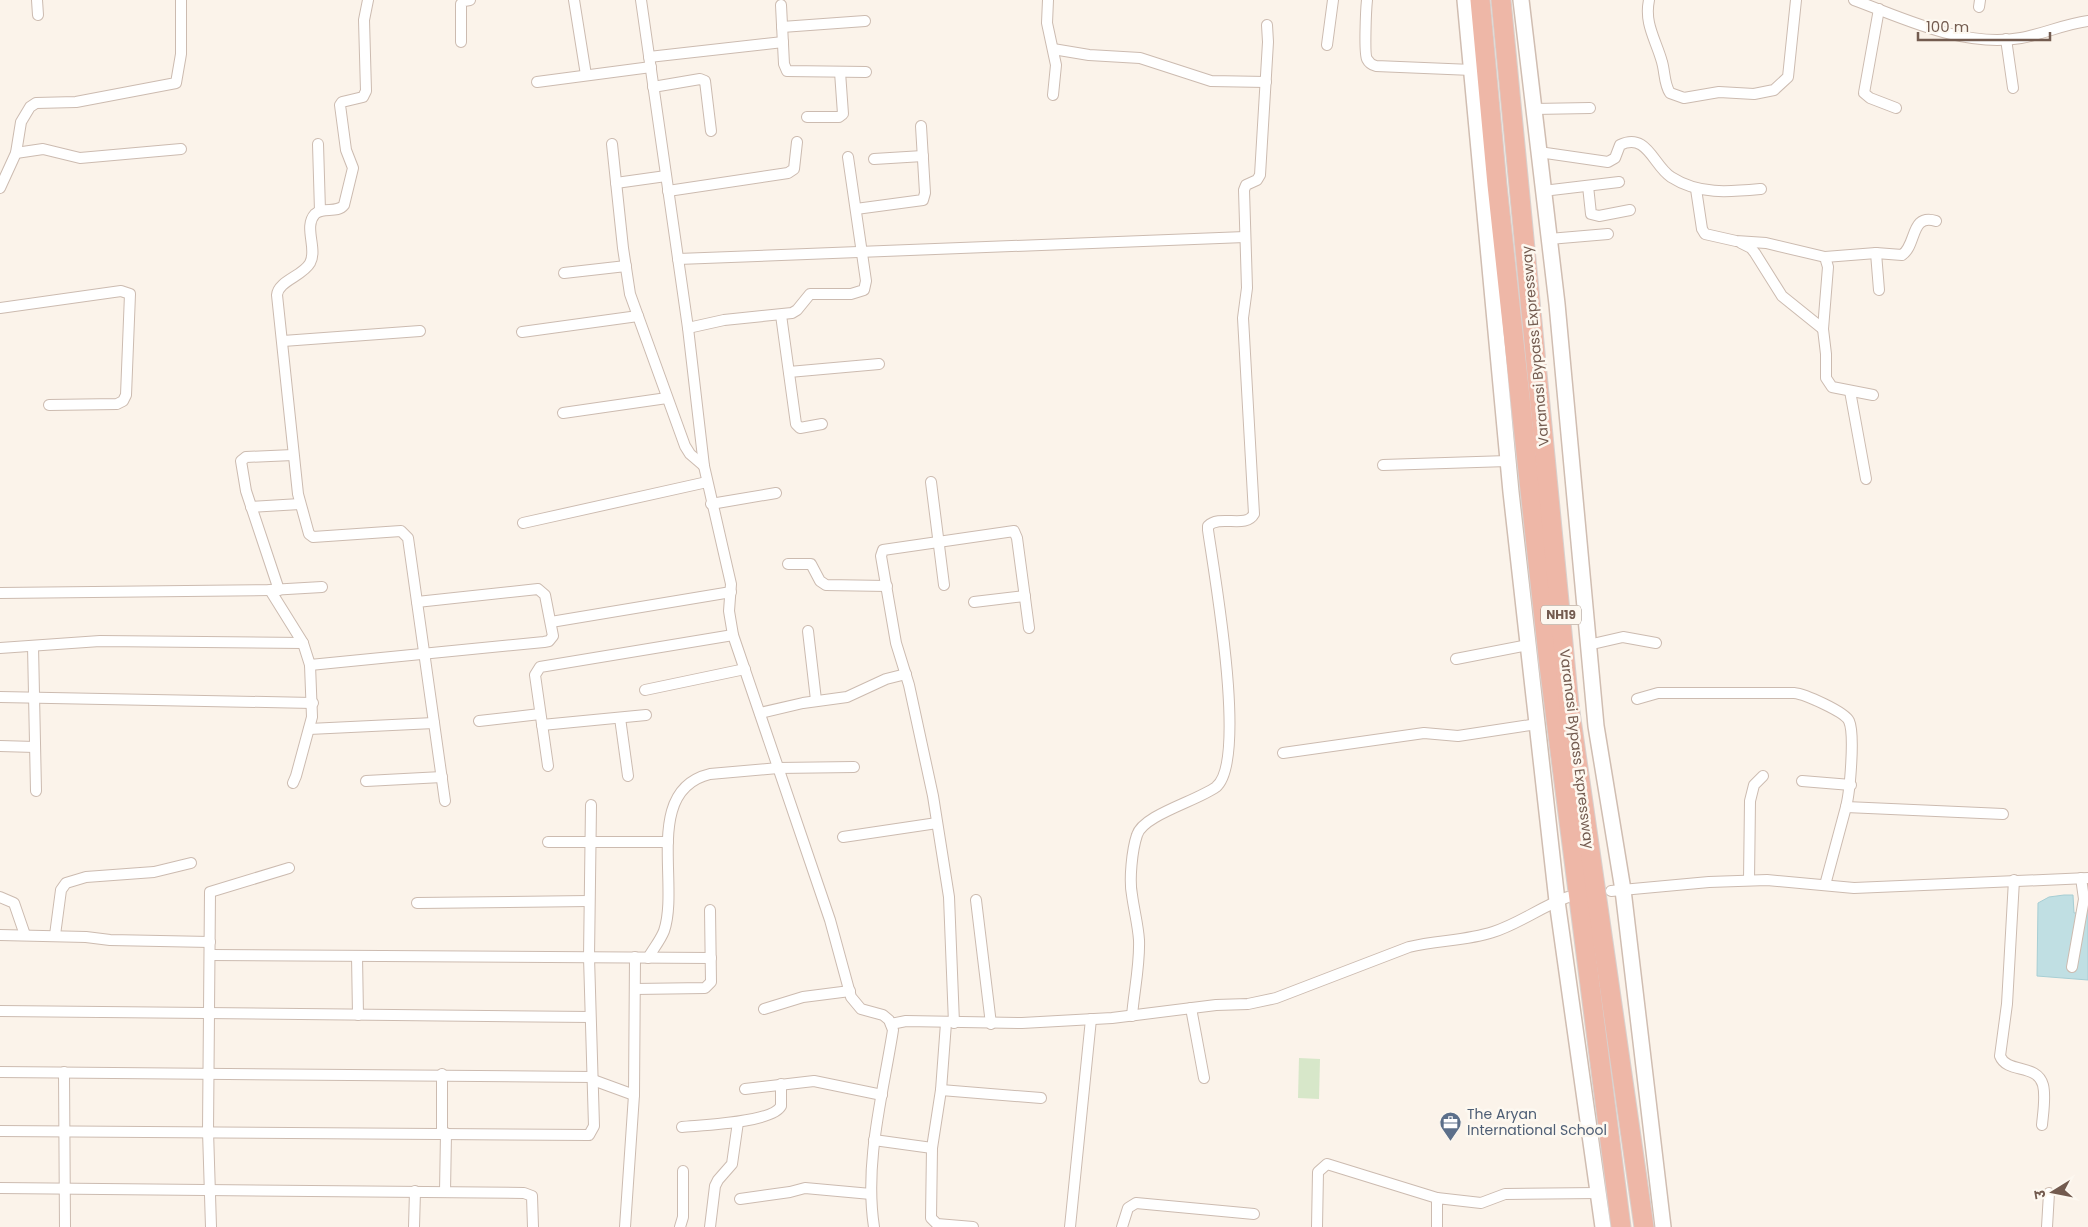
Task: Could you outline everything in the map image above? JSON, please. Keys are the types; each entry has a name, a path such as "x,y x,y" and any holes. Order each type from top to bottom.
{"highway":[{"name":"Varanasi Bypass Expressway","path":"1480,0 1497,185 1549,665 1621,1227"},
{"name":"Varanasi Bypass Expressway","path":"1501,0 1569,705 1644,1227"}],"street":[{"path":"37,0 38,15"},
{"path":"0,188 16,153 21,122 30,107 36,103 76,102 176,83 182,46 181,0"},
{"path":"368,0 364,20 366,91 363,96 342,102 340,105 346,150 353,172 342,208 320,211 314,215 311,222 312,252 309,265 277,291 300,504 310,536 404,532 408,538 446,801"},
{"path":"460,42 461,4 464,1 470,0"},
{"path":"574,0 586,75"},
{"path":"641,0 688,328 704,466 731,592 729,611 733,635 830,920 850,991 856,1004 861,1009 883,1016 891,1024 893,1030 874,1140 871,1194 874,1227"},
{"path":"1048,0 1047,23 1056,65 1054,95"},
{"path":"1327,45 1333,0"},
{"path":"1367,0 1364,21 1367,34 1366,55 1370,64 1376,66 1472,70"},
{"path":"1466,0 1508,461 1528,645 1537,724 1563,899 1603,1227"},
{"path":"1521,0 1549,239 1596,726 1663,1227"},
{"path":"1649,0 1650,30 1663,64 1668,90 1676,97 1684,98 1718,92 1767,93 1785,81 1790,67 1796,0"},
{"path":"1854,0 1877,6 1939,31 1967,36 2006,39 2021,38 2088,21"},
{"path":"782,5 782,42 784,64 787,71 866,72"},
{"path":"1877,6 1864,93 1870,98 1896,108"},
{"path":"782,27 865,21"},
{"path":"1132,1016 1139,946 1131,884 1136,836 1145,823 1216,787 1224,775 1229,756 1229,716 1223,643 1208,526 1213,522 1248,520 1254,514 1243,318 1247,288 1244,190 1246,185 1257,180 1260,175 1268,42 1266,25"},
{"path":"2006,39 2013,88"},
{"path":"537,82 586,75 650,62 782,42"},
{"path":"1053,50 1089,55 1140,58 1211,80 1266,82"},
{"path":"807,117 839,117 843,114 840,72"},
{"path":"654,87 700,79 705,81 711,131"},
{"path":"1534,109 1590,108"},
{"path":"856,209 923,200 925,193 921,126"},
{"path":"668,191 788,173 794,169 796,142"},
{"path":"1539,152 1594,162 1608,162 1615,158 1620,145 1638,143 1647,147 1660,168 1669,176 1696,189 1717,192 1761,189"},
{"path":"318,144 320,211"},
{"path":"612,144 630,294 685,446 690,454 704,466"},
{"path":"16,153 43,149 80,158 181,149"},
{"path":"874,158 923,156"},
{"path":"688,328 724,320 781,316 797,310 810,294 851,294 864,290 866,281 848,157"},
{"path":"616,183 666,176"},
{"path":"1543,191 1619,182"},
{"path":"1588,186 1591,214 1599,216 1630,210"},
{"path":"1696,189 1702,229 1706,234 1736,241 1766,243 1825,257 1876,253 1904,254 1919,224 1926,219 1936,221"},
{"path":"1549,239 1608,234"},
{"path":"678,259 862,250 1245,237"},
{"path":"1736,241 1753,250 1782,296 1823,329"},
{"path":"1876,253 1879,290"},
{"path":"1825,257 1828,267 1823,329 1827,383 1832,387 1872,395"},
{"path":"564,273 626,266"},
{"path":"0,308 112,292 126,291 130,294 125,399 117,404 49,405"},
{"path":"522,332 638,316"},
{"path":"781,316 797,427 822,424"},
{"path":"283,341 420,331"},
{"path":"789,372 879,364"},
{"path":"1850,391 1866,480"},
{"path":"563,413 668,398"},
{"path":"293,782 310,729 312,703 310,665 303,643 275,590 244,481 242,459 246,456 294,455"},
{"path":"1383,465 1508,461"},
{"path":"523,523 707,482"},
{"path":"931,482 944,585"},
{"path":"712,504 776,493"},
{"path":"251,507 300,504"},
{"path":"972,1227 936,1224 931,1218 932,1148 950,1023 949,897 920,732 906,674 896,643 882,556 883,550 1014,532 1017,538 1029,628"},
{"path":"788,564 811,564 820,581 826,585 887,586"},
{"path":"0,594 275,590 322,587"},
{"path":"310,665 549,641 552,636 546,595 538,589 417,602"},
{"path":"551,622 731,592"},
{"path":"974,602 1025,596"},
{"path":"808,632 816,700"},
{"path":"548,766 535,675 540,667 733,635"},
{"path":"1588,644 1623,638 1656,642"},
{"path":"0,648 100,641 303,643"},
{"path":"1456,659 1528,645"},
{"path":"33,646 36,791"},
{"path":"644,690 745,669"},
{"path":"760,713 816,700 853,696 886,679 906,674"},
{"path":"1637,699 1658,693 1794,693 1808,696 1848,718 1851,730 1851,785 1825,885"},
{"path":"0,697 312,703"},
{"path":"479,721 540,714"},
{"path":"542,726 646,715"},
{"path":"620,718 628,776"},
{"path":"310,729 434,722"},
{"path":"1283,753 1424,733 1458,736 1537,724"},
{"path":"0,746 35,748"},
{"path":"648,958 659,941 666,919 670,861 669,827 676,800 682,790 691,783 710,774 778,768 854,767"},
{"path":"1749,880 1750,801 1754,785 1764,776"},
{"path":"366,781 442,777"},
{"path":"1802,781 1851,785"},
{"path":"0,1131 589,1135 594,1126 589,957 591,805"},
{"path":"1846,806 2003,814"},
{"path":"843,837 937,823"},
{"path":"548,842 590,844 668,842"},
{"path":"55,935 61,890 66,884 86,877 154,872 191,863"},
{"path":"211,1227 208,1131 210,1073 210,895 212,890 289,868"},
{"path":"1617,890 1749,880 1854,888 2084,878 2084,899 2072,967"},
{"path":"2014,880 2007,1004 2000,1056 2005,1063 2036,1073 2040,1079 2044,1093 2042,1125"},
{"path":"0,897 14,902 25,935"},
{"path":"891,1024 906,1021 991,1024 1091,1019 1132,1016 1190,1008 1248,1004 1275,998 1409,947 1432,942 1468,939 1497,931 1563,899"},
{"path":"976,900 991,1024"},
{"path":"417,903 589,901"},
{"path":"635,988 705,988 711,982 710,910"},
{"path":"0,935 55,935 110,940 210,942"},
{"path":"210,955 711,958"},
{"path":"357,956 358,1015"},
{"path":"625,1227 634,1095 635,957"},
{"path":"764,1009 803,997 850,991"},
{"path":"1190,1008 1204,1078"},
{"path":"0,1011 590,1017"},
{"path":"1070,1227 1091,1019"},
{"path":"0,1072 442,1074 592,1079 634,1095"},
{"path":"64,1072 65,1227"},
{"path":"442,1074 445,1192"},
{"path":"745,1089 781,1084 821,1082 882,1095"},
{"path":"682,1126 738,1122 779,1110 781,1084"},
{"path":"941,1090 1041,1098"},
{"path":"710,1227 715,1186 732,1164 738,1122"},
{"path":"874,1140 932,1148"},
{"path":"1317,1227 1318,1172 1327,1164 1437,1198 1481,1203 1505,1194 1598,1192"},
{"path":"680,1227 683,1217 683,1171"},
{"path":"0,1188 415,1191 529,1194 533,1200 533,1227"},
{"path":"740,1199 805,1188 871,1194"},
{"path":"414,1227 415,1191"},
{"path":"2047,1227 2049,1193"},
{"path":"1437,1198 1437,1227"},
{"path":"1122,1227 1128,1208 1136,1203 1254,1214"}],"green space":[{"path":"1299,1058 1320,1059 1319,1099 1298,1098"}],"water":[{"path":"2073,895 2074,913 2085,912 2088,908 2088,980 2037,976 2038,903 2049,897"}],"place":[{"name":"The Aryan International School","path":"1451,1141"}]}
